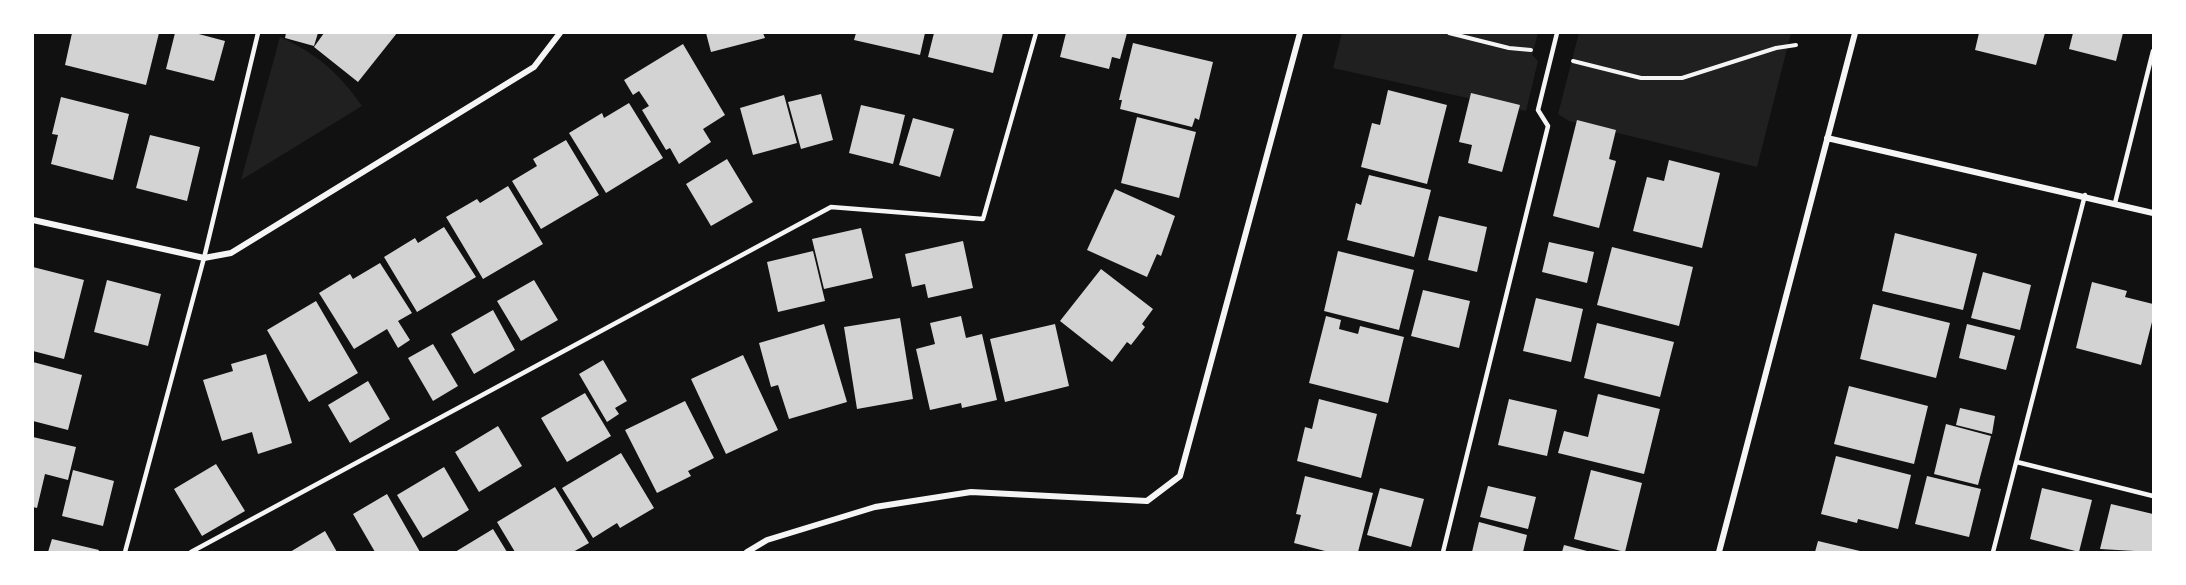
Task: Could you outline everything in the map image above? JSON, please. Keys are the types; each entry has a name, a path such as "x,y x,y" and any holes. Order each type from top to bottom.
{"street":[{"path":"33,220 204,258 231,253 534,67 560,33"},
{"path":"747,552 767,540 875,507 971,492 1147,501 1180,476 1300,33"},
{"path":"1719,552 1855,33"},
{"path":"1827,138 2085,195 2153,213"}],"lane":[{"path":"124,552 204,258 258,33"},
{"path":"191,552 831,207 983,219 1036,33"},
{"path":"1443,552 1548,126 1538,110 1557,33"},
{"path":"2115,203 2153,51"},
{"path":"1993,552 2085,195"},
{"path":"2017,462 2153,496"}],"path":[{"path":"1449,33 1509,48 1526,48 1641,78 1682,78 1776,48 1796,45"}],"shaded area":[{"path":"1342,33 1538,33 1532,55 1538,61 1526,111 1333,68"},
{"path":"1579,33 1791,33 1757,167 1569,121 1558,114"},
{"path":"280,37 316,57 336,74 362,106 241,180"}],"building":[{"path":"72,33 159,33 146,85 65,65"},
{"path":"175,33 195,33 225,41 214,81 166,69"},
{"path":"286,33 318,33 314,46 285,38"},
{"path":"324,33 397,33 358,82 314,47"},
{"path":"706,33 763,33 765,38 711,52"},
{"path":"856,33 925,33 920,55 854,40"},
{"path":"934,33 1003,33 993,73 928,57"},
{"path":"1066,33 1127,33 1120,59 1112,57 1109,69 1060,57"},
{"path":"1979,33 2045,33 2036,65 1975,50"},
{"path":"2073,33 2123,33 2116,61 2069,49"},
{"path":"1133,43 1213,62 1199,120 1195,118 1192,127 1120,109 1122,100 1119,100"},
{"path":"683,44 725,115 703,129 711,142 679,164 670,148 666,150 642,110 649,106 639,91 633,95 624,80"},
{"path":"1388,90 1447,105 1427,184 1361,167 1372,123 1380,125"},
{"path":"1471,93 1520,105 1502,172 1468,163 1472,145 1459,142"},
{"path":"821,94 833,140 801,149 788,102"},
{"path":"784,95 797,143 753,155 740,108"},
{"path":"61,97 129,114 113,180 51,164 58,135 52,134"},
{"path":"629,103 663,158 606,193 569,133 602,113 604,118"},
{"path":"861,105 905,115 893,164 849,153"},
{"path":"1137,117 1196,132 1179,198 1121,183"},
{"path":"913,118 954,129 940,177 899,165"},
{"path":"1577,120 1616,130 1609,159 1616,161 1599,228 1553,216"},
{"path":"150,135 200,147 187,201 136,188"},
{"path":"566,140 599,195 541,229 512,181 537,166 533,159"},
{"path":"727,159 753,202 711,226 686,184"},
{"path":"1669,160 1720,173 1702,248 1633,231 1647,177 1664,181"},
{"path":"1369,175 1431,190 1414,257 1347,240 1356,203 1361,205"},
{"path":"508,186 543,244 483,279 446,217 477,199 480,203"},
{"path":"1115,189 1175,216 1161,256 1157,254 1147,277 1087,250"},
{"path":"1439,216 1487,227 1477,272 1428,260"},
{"path":"444,227 476,277 417,312 384,257 415,238 418,243"},
{"path":"861,228 873,278 824,289 812,239"},
{"path":"1895,233 1977,254 1963,310 1882,291"},
{"path":"963,241 973,288 928,298 925,284 912,287 905,254"},
{"path":"1549,242 1594,252 1587,283 1542,272"},
{"path":"1612,247 1693,267 1679,326 1597,305"},
{"path":"813,251 825,301 778,312 767,262"},
{"path":"1338,251 1414,270 1399,330 1324,311"},
{"path":"380,263 412,313 398,321 410,340 398,348 387,329 354,349 319,293 350,274 353,279"},
{"path":"33,267 84,280 64,359 33,351"},
{"path":"1101,269 1153,309 1142,324 1145,327 1131,345 1127,342 1112,362 1060,321"},
{"path":"1983,272 2031,285 2020,330 1971,318"},
{"path":"107,280 161,294 148,346 94,332"},
{"path":"534,280 558,320 521,341 497,301"},
{"path":"2092,282 2127,291 2125,297 2153,304 2153,318 2141,365 2076,348"},
{"path":"1423,290 1470,301 1459,348 1411,336"},
{"path":"1536,298 1583,309 1571,362 1523,351"},
{"path":"316,301 358,373 309,402 267,330"},
{"path":"1873,304 1950,323 1936,378 1860,359"},
{"path":"493,310 515,350 474,374 451,334"},
{"path":"961,316 966,338 982,334 997,400 962,408 961,403 930,410 916,349 935,344 930,323"},
{"path":"1326,316 1341,320 1339,329 1358,334 1360,326 1404,337 1388,403 1309,383"},
{"path":"900,318 913,399 857,409 844,327"},
{"path":"1597,323 1674,342 1660,397 1584,378"},
{"path":"824,324 847,402 789,419 778,385 771,387 759,343"},
{"path":"1055,324 1069,386 1005,402 990,339"},
{"path":"1967,324 2015,336 2006,370 1959,358"},
{"path":"433,344 458,386 433,401 408,358"},
{"path":"266,354 292,443 258,454 252,432 222,441 203,380 233,371 231,364"},
{"path":"743,355 778,430 726,454 691,379"},
{"path":"603,360 627,401 615,408 619,414 607,422 579,374"},
{"path":"33,362 82,375 68,430 33,421"},
{"path":"368,381 390,419 350,443 328,405"},
{"path":"1849,386 1928,406 1914,464 1834,444"},
{"path":"585,393 611,436 567,462 541,418"},
{"path":"1598,394 1660,409 1644,474 1558,453 1564,431 1588,437"},
{"path":"1319,399 1377,414 1361,478 1297,461 1305,427 1312,429"},
{"path":"1509,399 1557,410 1547,456 1498,445"},
{"path":"685,401 714,458 688,471 691,476 657,493 625,430"},
{"path":"1960,408 1995,416 1992,434 1956,425"},
{"path":"1946,424 1991,436 1978,485 1934,474"},
{"path":"498,426 522,466 479,492 455,452"},
{"path":"33,437 76,447 68,480 45,474 37,508 33,507"},
{"path":"621,453 654,508 620,528 617,523 593,538 562,488"},
{"path":"1836,456 1911,475 1898,529 1858,519 1857,523 1821,514"},
{"path":"216,464 245,511 202,536 174,489"},
{"path":"444,467 469,510 423,538 397,495"},
{"path":"73,470 114,481 103,526 62,516"},
{"path":"1591,470 1642,483 1625,552 1574,539"},
{"path":"1305,476 1373,493 1358,552 1329,552 1294,543 1301,515 1296,514"},
{"path":"1927,476 1981,489 1969,537 1915,524"},
{"path":"1488,486 1536,497 1528,529 1480,517"},
{"path":"555,487 589,543 573,552 515,552 497,522"},
{"path":"1380,488 1424,499 1411,547 1367,535"},
{"path":"2042,488 2092,500 2079,552 2030,539"},
{"path":"387,494 420,552 375,552 353,514"},
{"path":"2111,504 2153,514 2152,552 2100,549"},
{"path":"1479,522 1527,535 1523,552 1472,552"},
{"path":"493,529 507,552 455,552"},
{"path":"325,531 337,552 290,552"},
{"path":"52,539 99,550 98,552 48,552"},
{"path":"1818,541 1860,551 1860,552 1815,552"},
{"path":"1564,545 1587,551 1587,552 1562,552"}]}
